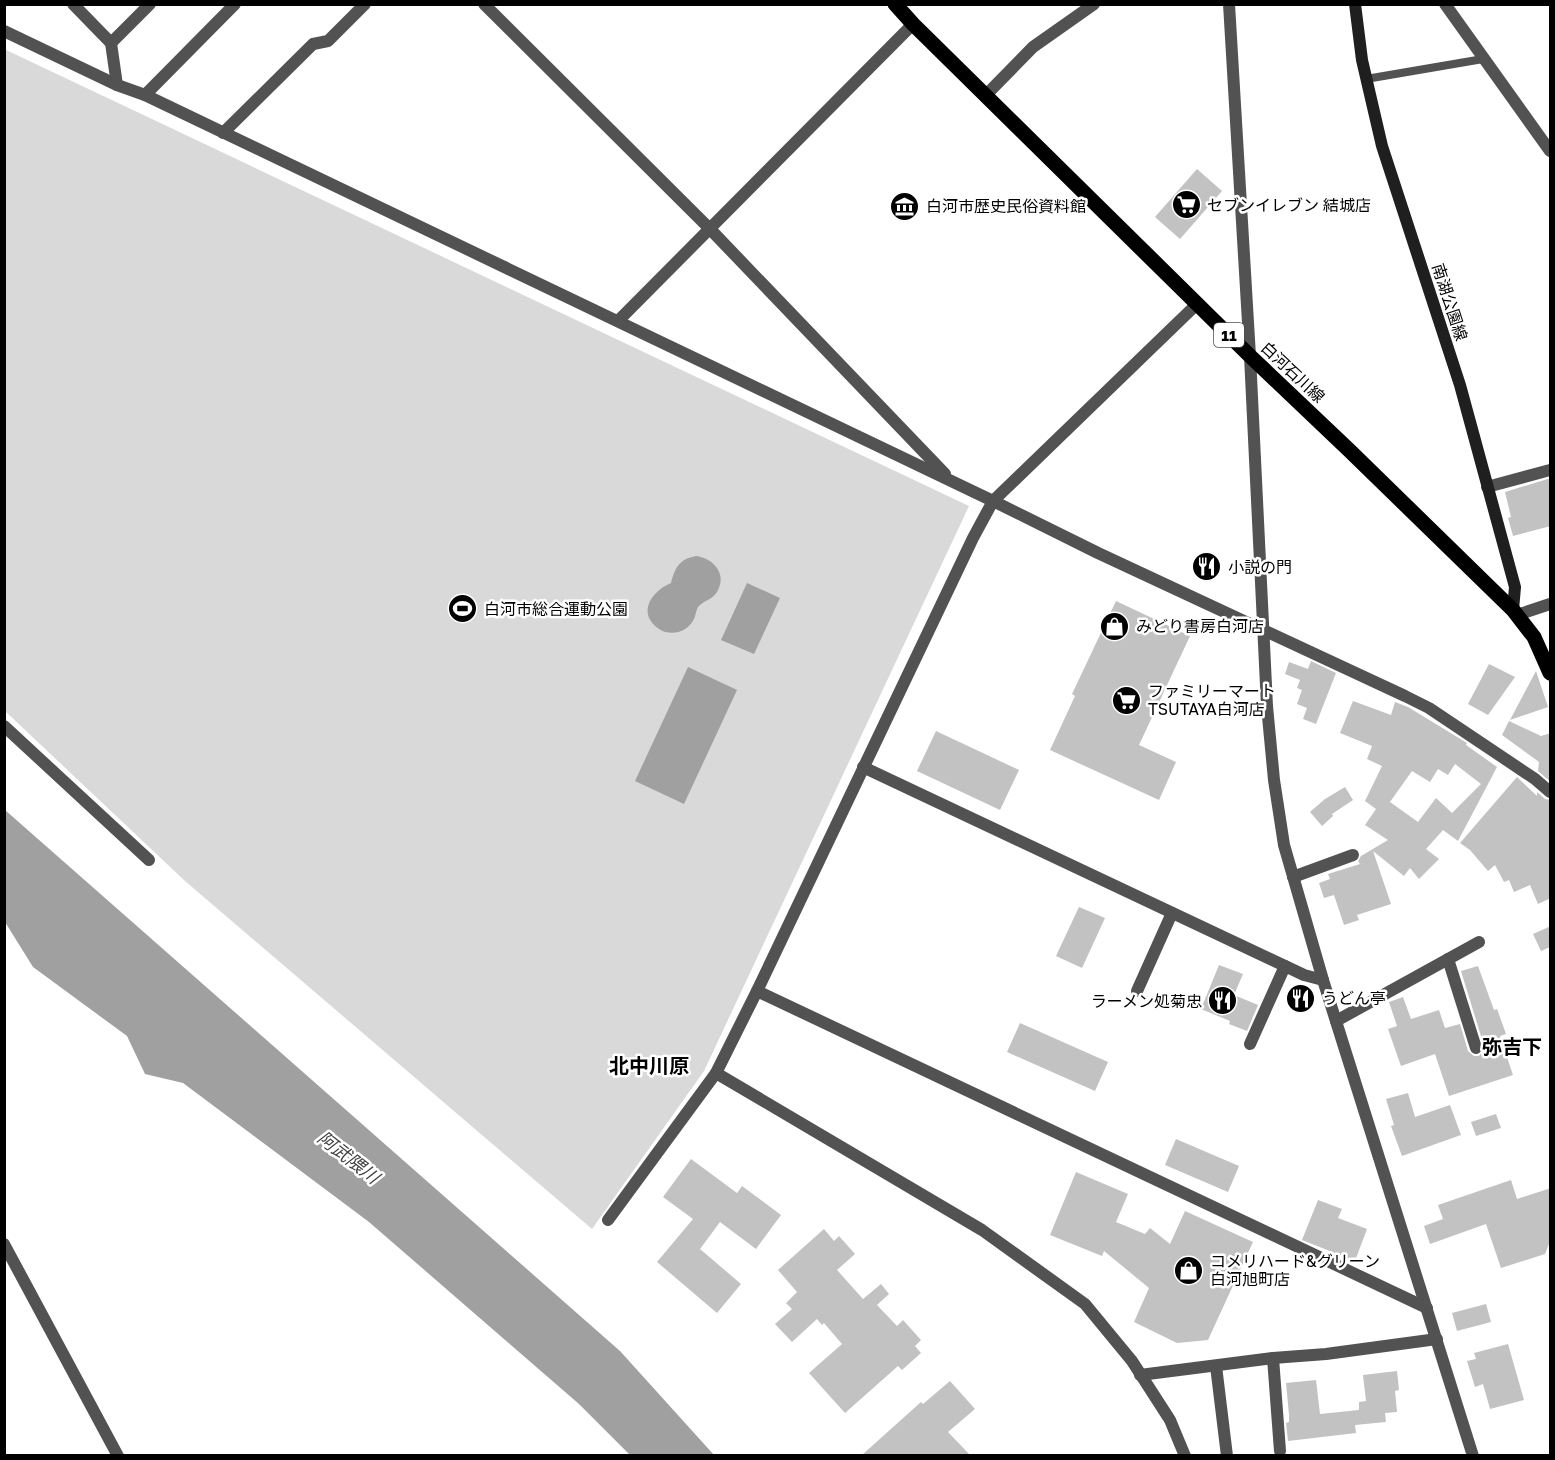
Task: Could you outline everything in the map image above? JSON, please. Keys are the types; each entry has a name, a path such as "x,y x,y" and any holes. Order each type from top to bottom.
{"main road":[{"name":"南湖公園線","path":"1355,4 1362,60 1382,146 1460,385 1515,587 1515,612"},
{"name":"白河石川線","path":"897,5 913,24 1250,356 1515,612 1534,637 1551,673"}],"street":[{"path":"73,4 111,43 117,85"},
{"path":"111,43 150,4"},
{"path":"145,95 236,4"},
{"path":"223,133 313,44 328,41 364,4"},
{"path":"484,4 710,229 952,481"},
{"path":"986,95 1033,47 1094,4"},
{"path":"1229,4 1250,356 1267,706 1274,780 1284,845 1323,980 1473,1455"},
{"path":"1445,4 1551,151"},
{"path":"618,321 913,24"},
{"path":"4,30 618,321 1098,553 1429,708 1551,792"},
{"path":"608,1220 716,1073 758,991 862,767 993,501 1198,303"},
{"path":"1487,487 1551,470"},
{"path":"1515,612 1551,604"},
{"path":"4,726 149,860"},
{"path":"862,767 1304,975 1323,980"},
{"path":"1293,877 1353,855"},
{"path":"1137,992 1172,913"},
{"path":"1336,1021 1479,942"},
{"path":"1448,959 1476,1048"},
{"path":"1250,1044 1285,966"},
{"path":"758,991 1426,1308"},
{"path":"716,1073 982,1230 1085,1304 1132,1361 1170,1420 1185,1455"},
{"path":"4,1244 118,1455"},
{"path":"1140,1375 1437,1339"},
{"path":"1273,1358 1280,1451"},
{"path":"1216,1366 1227,1455"}],"lane":[{"path":"1366,79 1483,59"}],"shaded area":[{"name":"白河市総合運動公園","path":"4,49 969,506 704,1071 592,1229 185,881 5,711"}],"water":[{"path":"696,556 708,560 717,568 720,573 720,585 711,598 698,607 688,627 674,633 659,629 648,616 649,603 658,591 671,583 676,569 685,559"},
{"path":"747,583 780,598 754,654 721,640"},
{"path":"688,667 737,690 684,804 635,781"},
{"name":"阿武隈川","path":"5,810 620,1351 714,1455 630,1455 579,1404 369,1222 183,1083 145,1074 127,1036 33,967 5,922"}],"building":[{"path":"1197,169 1222,191 1180,239 1155,217"},
{"path":"1551,478 1551,526 1513,536 1505,492"},
{"path":"1116,601 1190,636 1139,745 1176,762 1159,800 1050,750 1075,696 1072,694"},
{"path":"1311,661 1336,673 1316,724 1303,719 1307,708 1297,704 1302,690 1297,688 1300,680 1285,674 1289,662 1308,669"},
{"path":"1489,664 1515,677 1488,715 1468,704"},
{"path":"1536,671 1548,707 1510,720"},
{"path":"1353,701 1391,715 1395,702 1408,707 1467,743 1466,745 1497,767 1458,841 1443,830 1426,849 1439,859 1419,879 1410,868 1404,876 1373,851 1391,904 1357,915 1359,920 1344,925 1334,895 1324,898 1319,883 1330,879 1328,874 1360,864 1358,861 1361,856 1388,840 1365,825 1376,809 1365,801 1382,766 1367,759 1372,746 1340,733","holes":["1455,764 1481,784 1452,813 1436,798 1418,822 1390,802 1412,771 1430,782 1438,769 1448,775"]},
{"path":"1509,721 1541,736 1551,733 1551,782 1538,771 1539,762 1502,735"},
{"path":"936,731 1019,770 1000,810 917,771"},
{"path":"1517,777 1537,796 1537,792 1545,799 1551,800 1551,898 1538,904 1530,885 1514,892 1509,880 1504,882 1495,865 1488,871 1470,850 1460,843"},
{"path":"1345,787 1353,800 1332,814 1333,816 1322,826 1310,812 1325,799"},
{"path":"1079,907 1105,918 1082,968 1056,956"},
{"path":"1551,926 1550,947 1541,951 1533,934"},
{"path":"1219,965 1243,974 1234,995 1258,1005 1247,1031 1201,1009"},
{"path":"1478,966 1494,1010 1497,1009 1506,1034 1500,1036 1513,1075 1449,1096 1435,1054 1401,1066 1388,1029 1397,1026 1389,1002 1403,997 1411,1019 1439,1010 1445,1028 1460,1024 1468,1051 1474,1056 1479,1056 1484,1046 1461,971"},
{"path":"1020,1023 1108,1062 1095,1091 1007,1052"},
{"path":"1408,1093 1415,1117 1450,1105 1461,1135 1402,1156 1391,1126 1394,1125 1386,1099"},
{"path":"1496,1114 1501,1128 1476,1136 1471,1122"},
{"path":"1176,1139 1239,1166 1228,1192 1165,1165"},
{"path":"691,1159 737,1193 742,1186 781,1215 756,1249 720,1222 700,1249 741,1284 717,1313 657,1262 693,1219 663,1197"},
{"path":"1076,1172 1128,1194 1116,1222 1145,1234 1150,1228 1170,1244 1185,1211 1253,1242 1208,1340 1177,1343 1134,1322 1149,1288 1104,1251 1102,1256 1050,1235"},
{"path":"1511,1180 1517,1199 1551,1188 1551,1239 1545,1254 1501,1268 1486,1224 1430,1244 1424,1226 1443,1219 1438,1205"},
{"path":"1318,1200 1342,1209 1338,1218 1367,1229 1355,1261 1302,1240"},
{"path":"824,1229 834,1241 839,1236 855,1254 837,1270 863,1299 881,1284 889,1294 877,1305 897,1326 903,1320 921,1340 915,1346 921,1353 902,1370 898,1366 845,1413 809,1373 842,1344 824,1323 822,1325 817,1319 792,1342 775,1324 792,1309 786,1303 797,1292 778,1270"},
{"path":"1486,1304 1491,1322 1457,1331 1452,1313"},
{"path":"1508,1344 1524,1400 1490,1409 1483,1384 1475,1387 1467,1361 1476,1359 1474,1353"},
{"path":"1397,1371 1399,1390 1395,1391 1397,1412 1385,1413 1386,1422 1355,1425 1356,1433 1288,1441 1286,1423 1289,1422 1289,1415 1286,1383 1316,1380 1320,1414 1359,1410 1359,1402 1366,1401 1363,1375"},
{"path":"950,1381 975,1409 948,1432 970,1455 862,1455 921,1402 923,1404"}],"place":[{"name":"セブンイレブン 結城店","path":"1186,205"},
{"name":"白河市歴史民俗資料館","path":"905,206"},
{"name":"小説の門","path":"1207,567"},
{"name":"白河市総合運動公園","path":"463,609"},
{"name":"みどり書房白河店","path":"1115,626"},
{"name":"ファミリーマート TSUTAYA白河店","path":"1127,700"},
{"name":"うどん亭","path":"1301,998"},
{"name":"ラーメン処菊忠","path":"1223,1001"},
{"name":"コメリハード&グリーン 白河旭町店","path":"1189,1270"}],"district":[{"name":"弥吉下","path":"1512,1046"},
{"name":"北中川原","path":"649,1065"}]}
